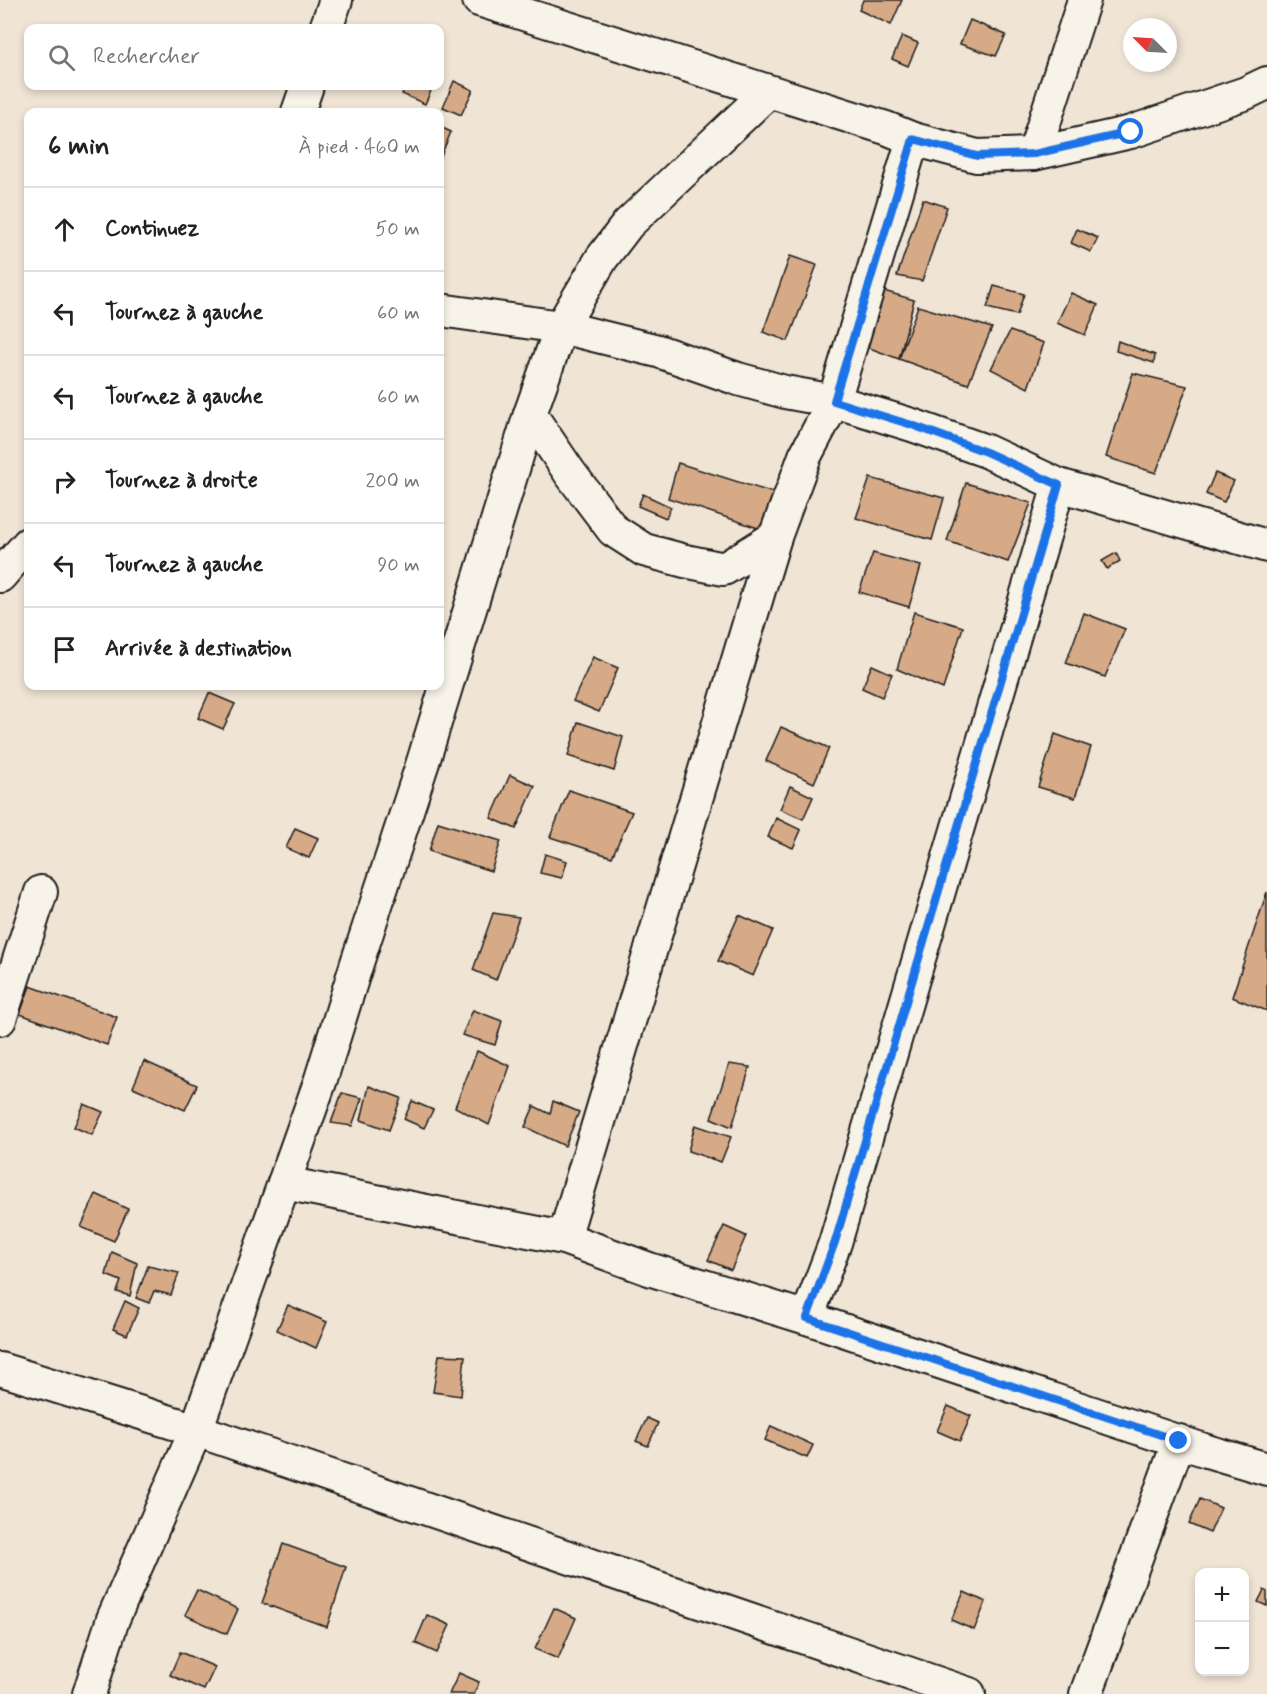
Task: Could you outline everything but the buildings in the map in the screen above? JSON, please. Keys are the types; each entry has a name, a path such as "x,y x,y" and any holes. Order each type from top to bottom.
{"street":[{"path":"327,24 336,0"},
{"path":"480,0 886,128 913,139 977,156 1034,154 1131,132 1246,93 1267,83"},
{"path":"1034,154 1084,0"},
{"path":"299,108 306,90"},
{"path":"89,1694 113,1619 196,1430 320,1082 423,762 530,414 561,327 602,258 628,224 768,92"},
{"path":"564,1238 775,537 805,456 834,401 913,139"},
{"path":"444,311 561,327 658,351 747,382 784,392 834,401 912,425 986,452 1059,485 1267,546"},
{"path":"530,414 570,473 613,530 644,550 723,569 775,537"},
{"path":"807,1318 838,1231 1059,485"},
{"path":"0,576 24,549"},
{"path":"0,1019 41,891"},
{"path":"284,1183 564,1238 649,1269 807,1318 1267,1469"},
{"path":"0,1369 196,1430 969,1694"},
{"path":"1086,1694 1179,1441"}],"route":[{"path":"1131,132 1034,154 977,156 913,139 834,401 912,425 986,452 1059,485 835,1242 807,1318 1179,1441"}]}
